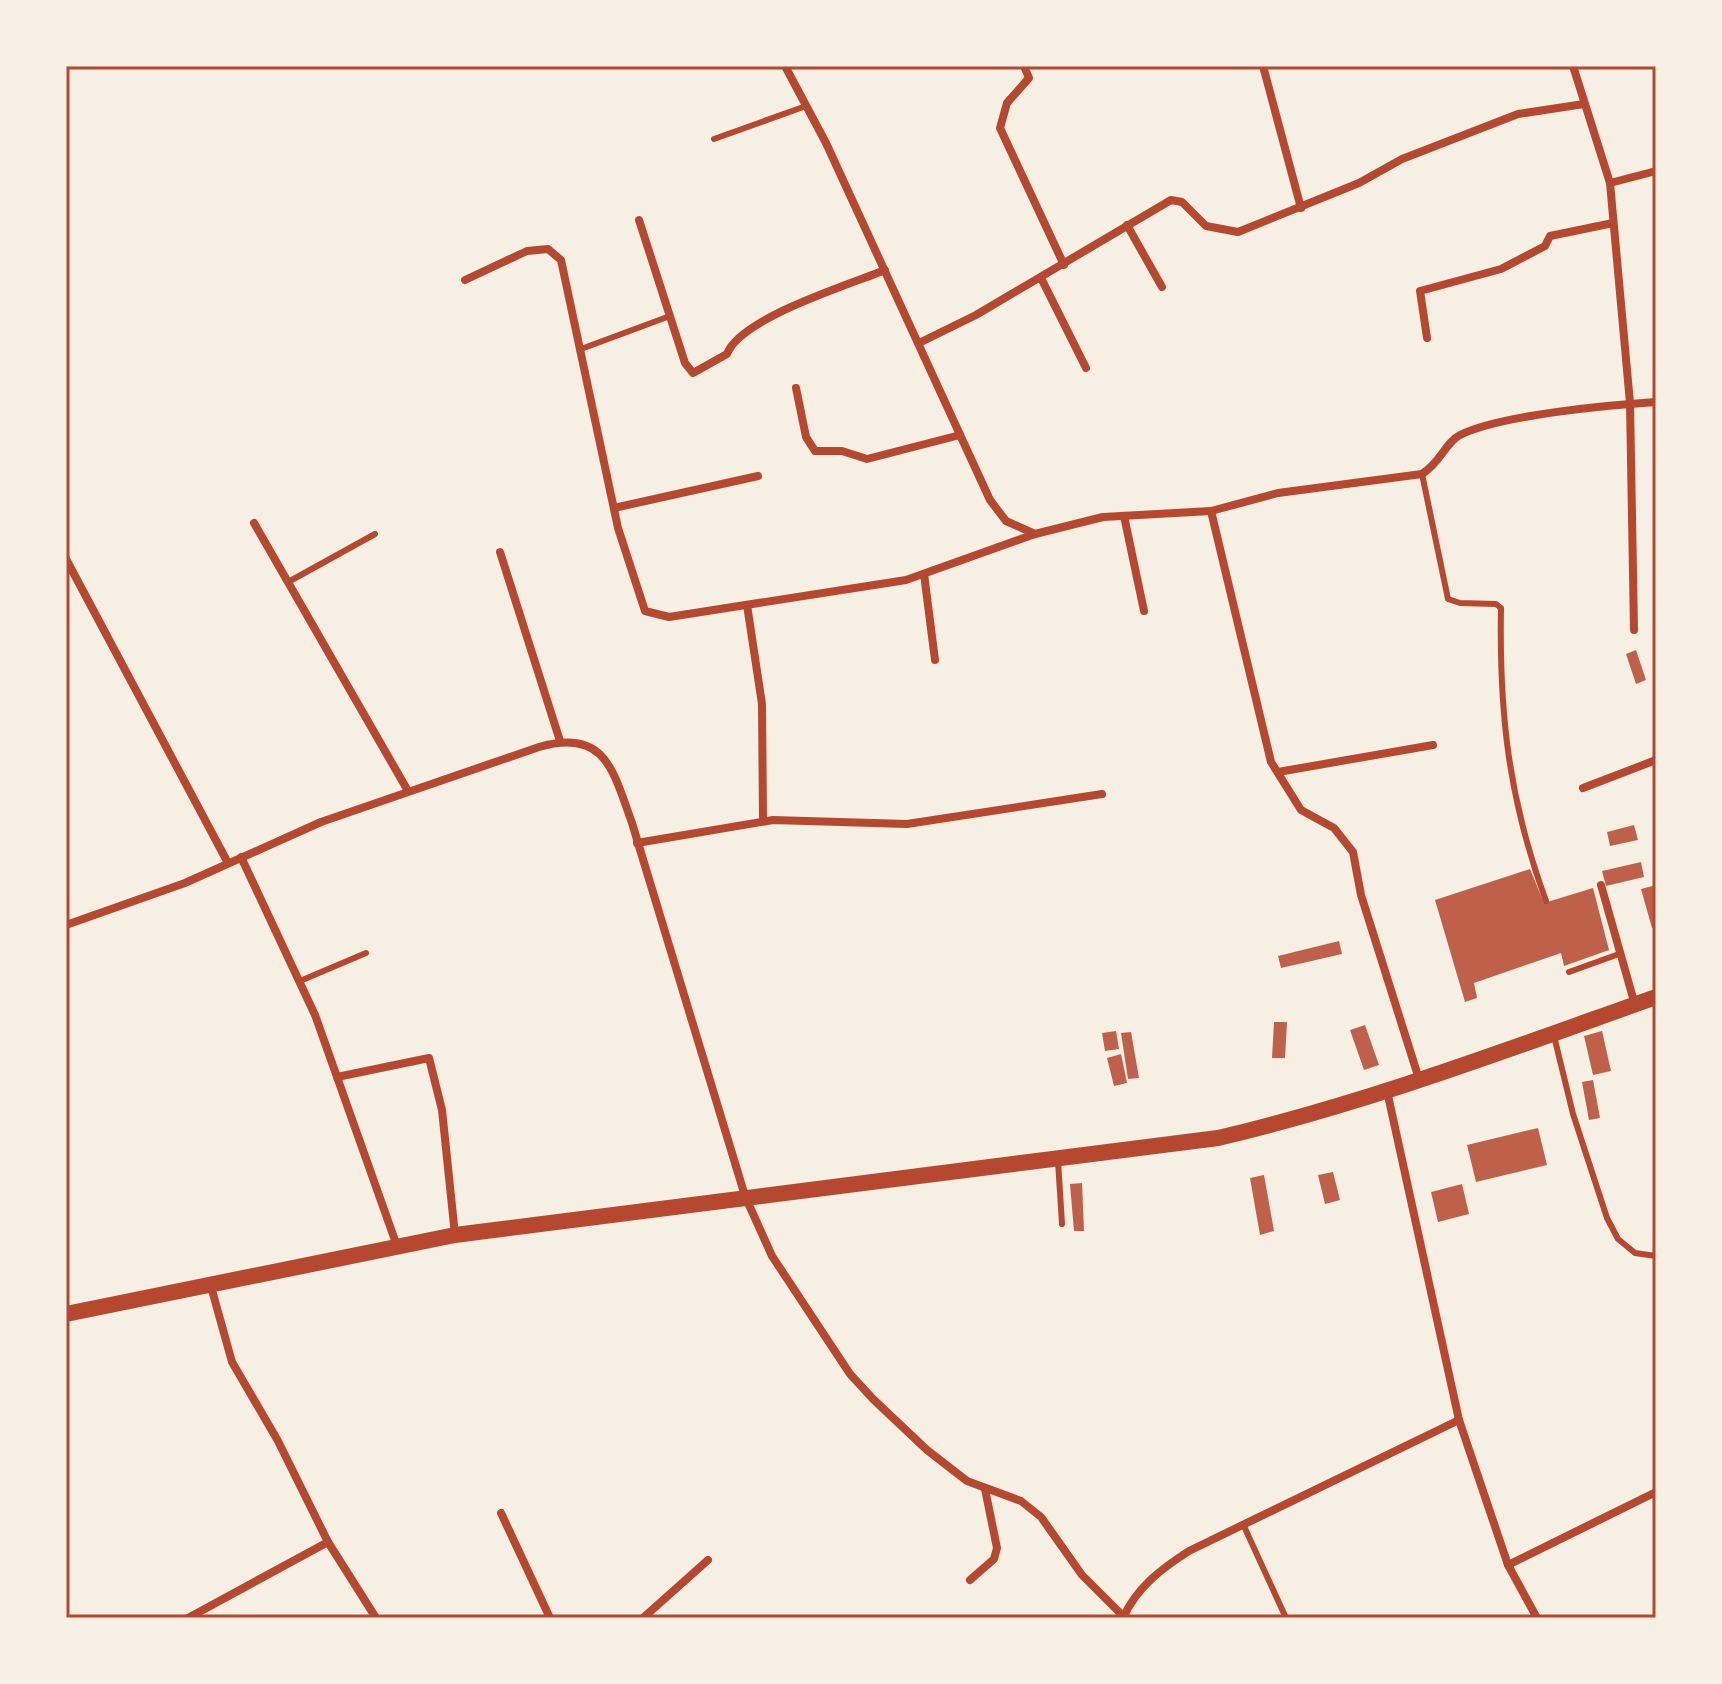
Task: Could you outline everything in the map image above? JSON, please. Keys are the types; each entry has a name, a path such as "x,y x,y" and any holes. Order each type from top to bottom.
{"main road":[{"path":"66,1314 455,1235 1218,1138 1283,1123 1387,1091 1656,997"}],"street":[{"path":"785,66 885,270 997,511 1016,528 1035,534"},
{"path":"1024,66 1029,78 1007,103 1000,128 1064,265"},
{"path":"1263,66 1301,208"},
{"path":"1573,66 1610,183 1630,403 1634,630"},
{"path":"919,343 1064,265 1171,200 1182,202 1206,226 1218,231 1238,232 1301,208 1402,159 1518,114 1584,104"},
{"path":"1610,183 1656,171"},
{"path":"639,220 687,370 698,372 727,354 731,344 757,324 885,270"},
{"path":"1427,338 1420,291 1501,269 1545,246 1550,236 1613,223"},
{"path":"1127,225 1162,287"},
{"path":"465,280 527,251 548,249 561,260 614,508 645,611 669,617 924,574 1035,534 1124,516 1211,511 1278,493 1422,474 1439,462 1455,439 1468,432 1511,421 1656,402"},
{"path":"1041,278 1086,368"},
{"path":"796,388 809,447 815,451 842,451 867,459 960,435"},
{"path":"614,508 758,476"},
{"path":"1211,511 1271,762 1301,810 1334,828 1353,852 1361,895 1419,1079"},
{"path":"1124,516 1144,611"},
{"path":"254,523 408,791"},
{"path":"500,552 560,741"},
{"path":"66,559 228,863"},
{"path":"924,574 935,660"},
{"path":"747,605 762,704 763,821"},
{"path":"66,925 185,883 321,822 408,791 560,741 588,744 613,769 745,1196 772,1256 850,1374 927,1450 967,1481 1021,1501 1041,1517 1082,1575 1123,1617 1156,1572 1243,1524 1459,1420"},
{"path":"1278,772 1433,745"},
{"path":"1583,788 1656,760"},
{"path":"637,843 763,821 907,824 1102,794"},
{"path":"241,857 300,981 397,1246"},
{"path":"1601,885 1635,1005"},
{"path":"337,1077 429,1058 442,1110 455,1235"},
{"path":"1387,1091 1459,1420 1508,1565 1537,1618"},
{"path":"210,1283 232,1362 278,1441 328,1542 376,1618"},
{"path":"970,1580 994,1559 997,1548 985,1489"},
{"path":"1508,1565 1656,1492"},
{"path":"501,1513 550,1618"},
{"path":"188,1618 328,1542"},
{"path":"643,1618 708,1560"}],"lane":[{"path":"714,139 806,106"},
{"path":"581,349 670,316"},
{"path":"1422,474 1448,599 1460,603 1496,604 1501,608 1504,728 1515,804 1546,901"},
{"path":"290,581 375,534"},
{"path":"300,981 366,953"},
{"path":"1569,972 1619,954"},
{"path":"1553,1033 1573,1114 1607,1218 1618,1239 1635,1253 1656,1256"},
{"path":"1058,1158 1062,1224"},
{"path":"1243,1524 1286,1618"}],"building":[{"path":"1636,650 1646,680 1636,684 1626,654"},
{"path":"1634,825 1638,840 1610,846 1607,832"},
{"path":"1641,862 1644,877 1606,886 1602,871"},
{"path":"1530,869 1544,903 1593,888 1609,950 1564,966 1561,953 1474,983 1477,998 1465,1002 1435,900"},
{"path":"1656,885 1656,927 1652,928 1641,889"},
{"path":"1339,941 1342,954 1281,968 1278,956"},
{"path":"1274,1022 1287,1022 1285,1058 1272,1058"},
{"path":"1365,1025 1379,1065 1364,1070 1350,1030"},
{"path":"1116,1031 1119,1049 1105,1051 1102,1033"},
{"path":"1602,1031 1611,1071 1593,1075 1584,1036"},
{"path":"1131,1032 1139,1078 1128,1079 1121,1033"},
{"path":"1121,1054 1127,1083 1114,1086 1107,1058"},
{"path":"1593,1080 1600,1118 1589,1120 1582,1082"},
{"path":"1538,1128 1547,1165 1476,1182 1467,1145"},
{"path":"1333,1172 1340,1200 1325,1204 1318,1175"},
{"path":"1264,1175 1274,1231 1260,1235 1250,1178"},
{"path":"1082,1183 1084,1231 1074,1231 1070,1184"},
{"path":"1462,1184 1469,1214 1438,1222 1431,1192"}]}
